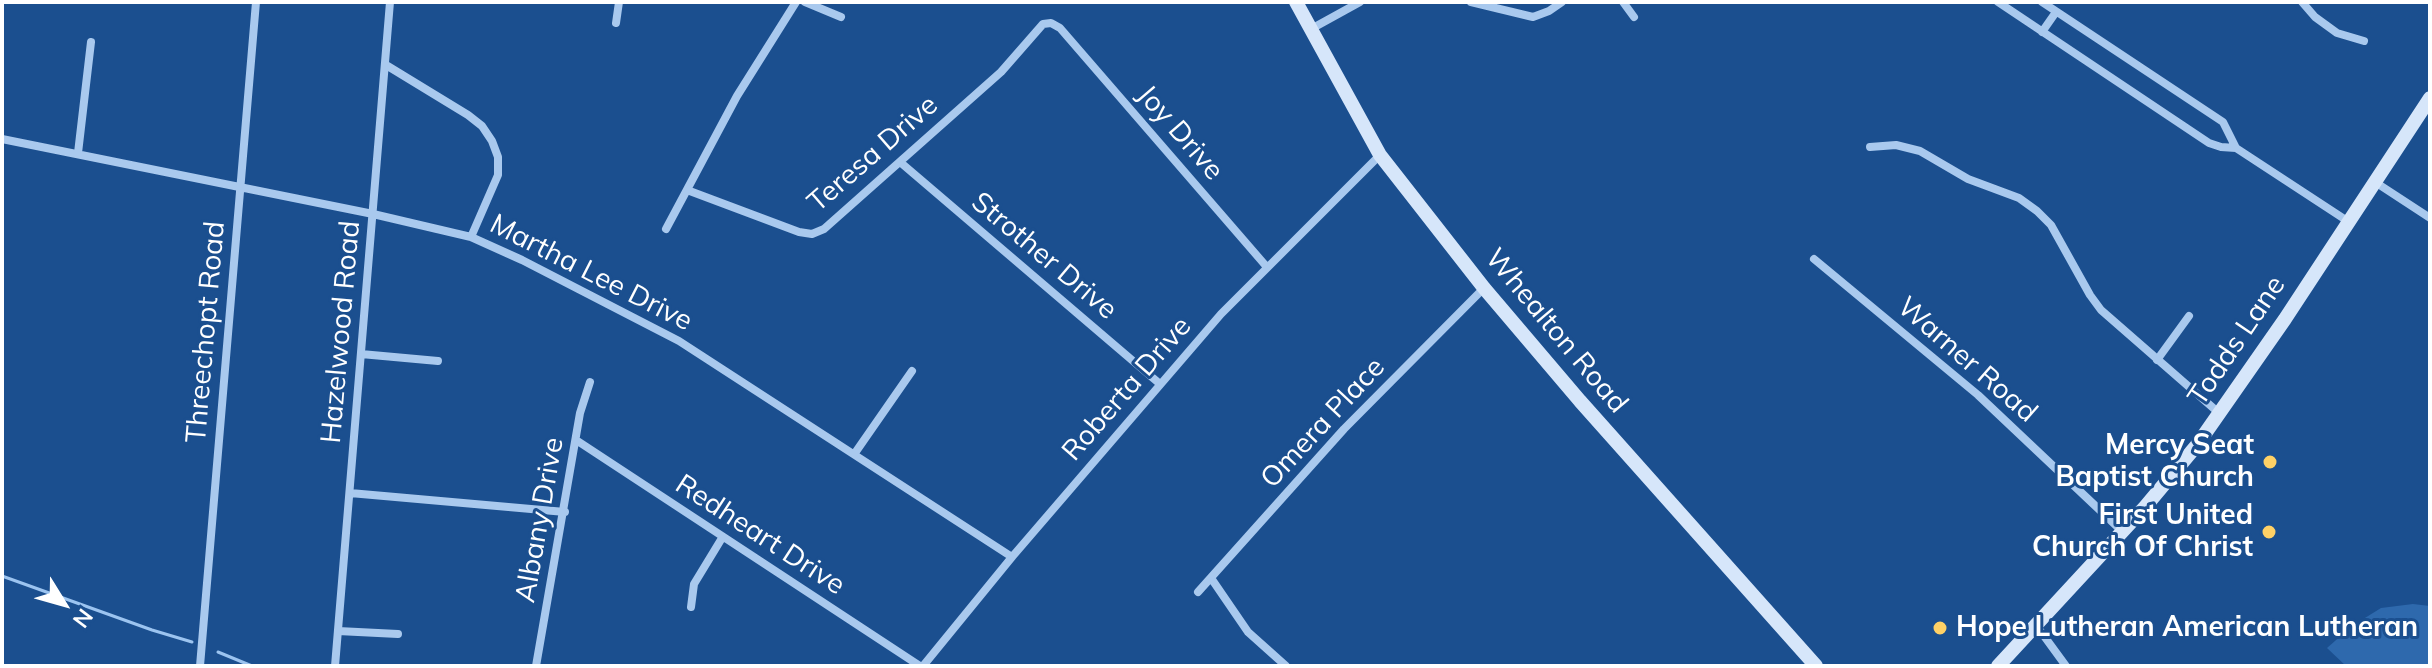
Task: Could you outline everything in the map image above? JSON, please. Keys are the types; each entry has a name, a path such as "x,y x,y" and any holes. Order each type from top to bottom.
{"street":[{"name":"Threechopt Road","path":"200,666 256,2"},
{"name":"Hazelwood Road","path":"335,666 390,2"},
{"path":"616,23 619,2"},
{"path":"666,229 737,96 796,2"},
{"path":"805,2 841,17"},
{"name":"Whealton Road","path":"1296,2 1380,155 1484,288 1589,412 1816,666"},
{"path":"1311,29 1360,2"},
{"path":"1471,2 1533,17 1562,2"},
{"path":"1623,2 1634,17"},
{"path":"1998,2 2209,143 2236,148 2349,222"},
{"path":"2042,2 2223,122 2236,148"},
{"path":"2302,2 2315,17 2337,33 2364,41"},
{"path":"2042,32 2056,12"},
{"name":"Teresa Drive","path":"687,190 799,232 812,234 824,229 1001,72 1043,24 1051,23 1060,28"},
{"name":"Joy Drive","path":"1060,28 1266,266"},
{"path":"78,153 91,42"},
{"path":"386,65 468,115 482,126 492,141 498,157 498,175 471,237"},
{"name":"Todds Lane","path":"1998,666 2161,489 2220,414 2430,98"},
{"name":"Martha Lee Drive","path":"2,139 373,214 471,237 679,341 1012,557"},
{"path":"1870,147 1896,145 1920,151 1968,179 2019,198 2037,211 2051,225 2101,310 2220,414"},
{"name":"Roberta Drive","path":"921,666 1160,384 1266,266 1380,155"},
{"name":"Strother Drive","path":"900,162 1160,384"},
{"path":"2375,182 2430,218"},
{"name":"Warner Road","path":"1814,259 1978,395 2123,532"},
{"name":"Omera Place","path":"1198,592 1344,429 1484,288"},
{"path":"2157,360 2189,316"},
{"path":"361,354 438,361"},
{"path":"855,453 912,371"},
{"name":"Albany Drive","path":"536,666 580,413 590,382"},
{"name":"Redheart Drive","path":"576,440 921,666"},
{"path":"350,493 565,512"},
{"path":"691,607 694,584 722,538"},
{"path":"1211,578 1248,632 1286,666"},
{"path":"2036,625 2066,666"},
{"path":"338,631 398,634"}],"shaded area":[{"path":"2413,604 2430,606 2430,666 2346,666 2327,648 2352,626 2381,608"}],"waterway":[{"path":"2,576 192,642"},
{"path":"218,652 252,666"}],"place":[{"name":"Mercy Seat Baptist Church","path":"2270,462"},
{"name":"First United Church Of Christ","path":"2269,532"},
{"name":"Hope Lutheran American Lutheran","path":"1940,628"}]}
